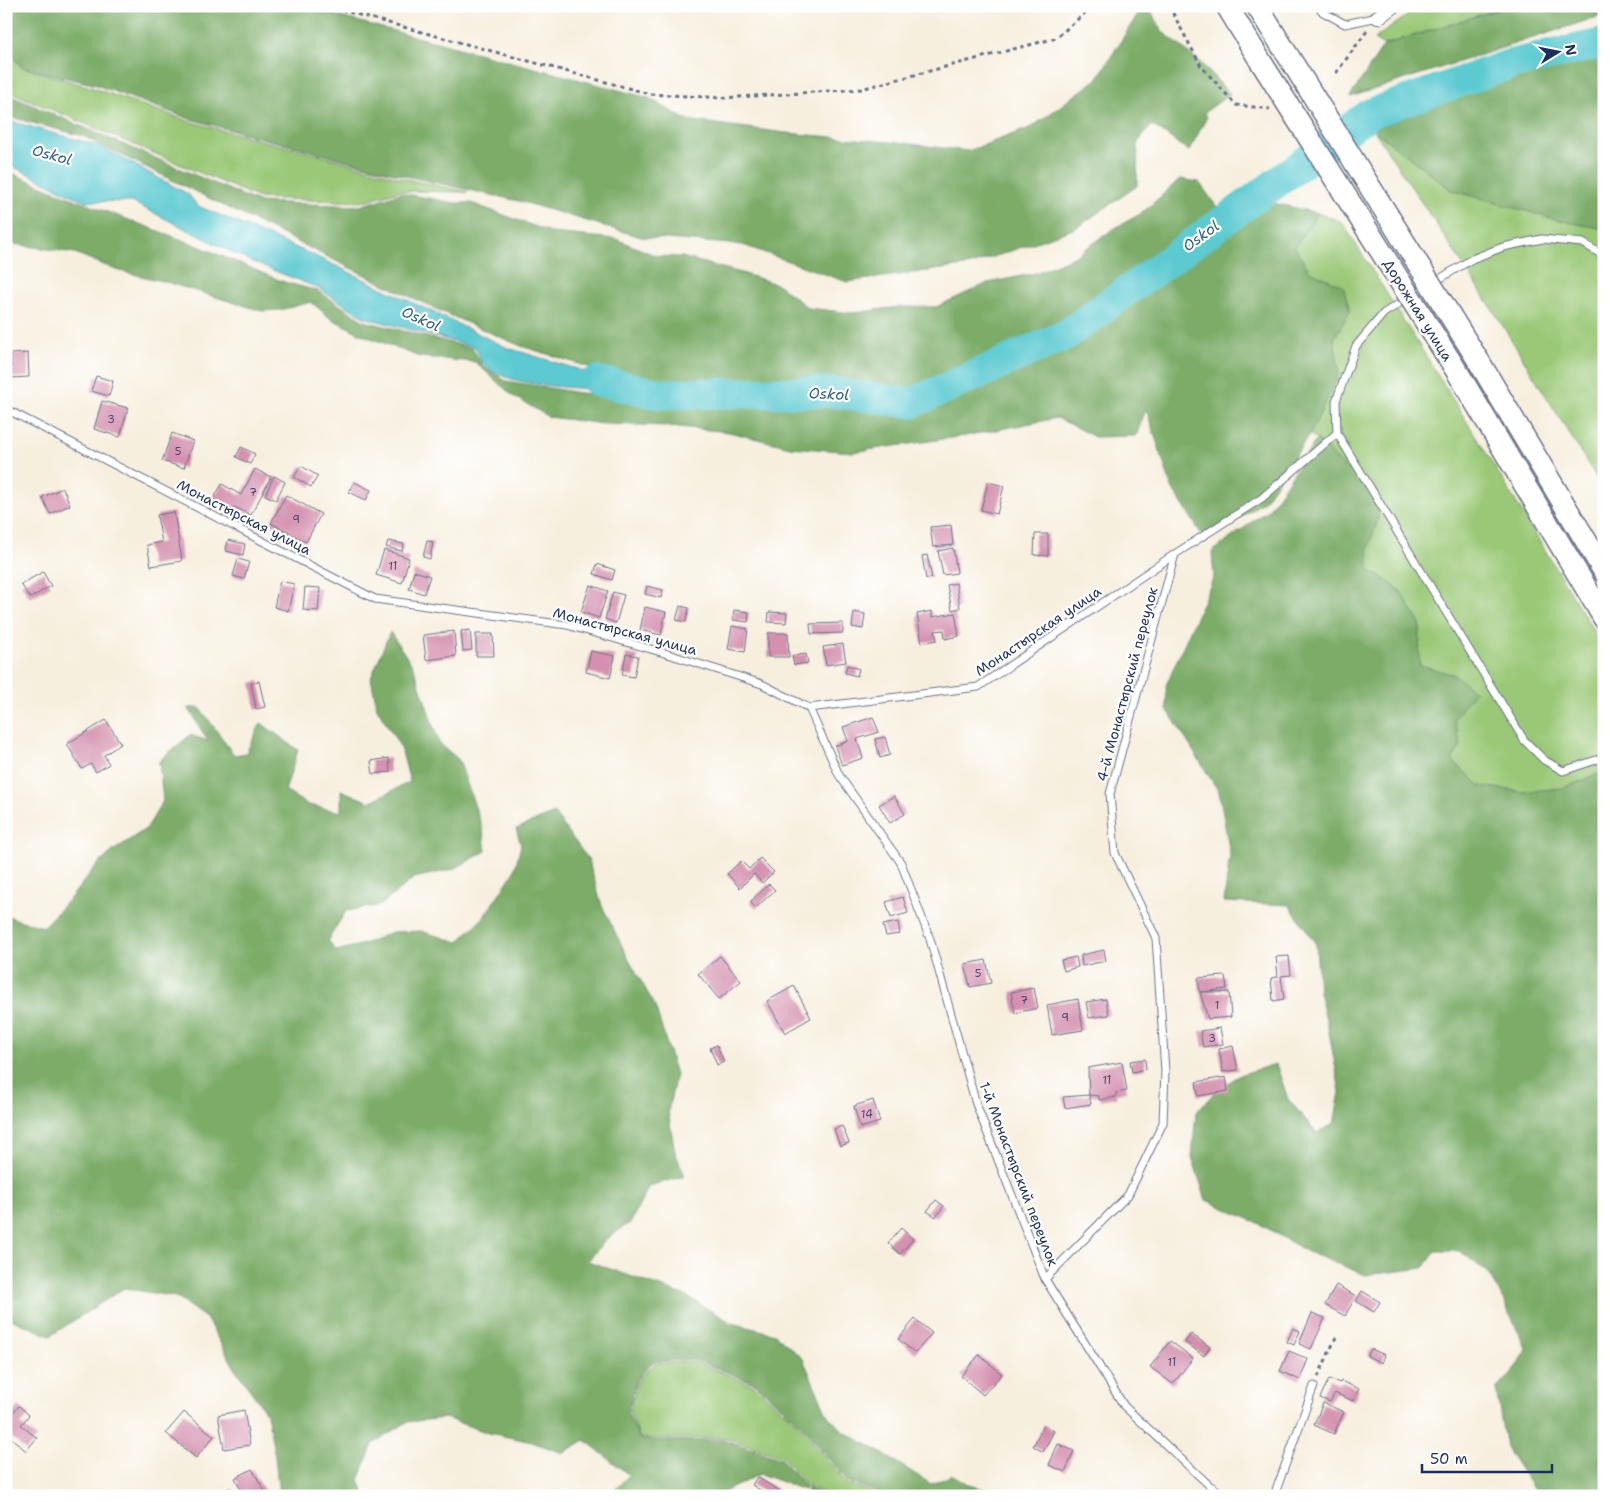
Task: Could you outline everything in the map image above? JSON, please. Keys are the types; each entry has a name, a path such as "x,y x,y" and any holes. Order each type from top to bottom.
{"main road":[{"name":"Дорожная улица","path":"1227,6 1458,373 1604,618"},
{"name":"Дорожная улица","path":"1257,6 1478,360 1604,571"}],"street":[{"path":"1378,17 1393,6"}],"lane":[{"path":"1318,6 1323,12 1345,24 1378,17"},
{"path":"1604,256 1583,243 1542,239 1503,247 1472,259 1384,313 1356,346 1336,401 1337,433 1524,740 1544,760 1563,771 1604,756"},
{"name":"Монастырская улица","path":"6,409 375,599 567,625 762,684 809,708 978,687 1175,554 1262,498 1337,433"},
{"name":"4-й Монастырский переулок","path":"1045,1279 1128,1195 1163,1123 1165,1071 1156,938 1115,853 1110,794 1175,554"},
{"name":"1-й Монастырский переулок","path":"809,708 839,775 901,863 930,939 976,1104 1045,1279 1124,1406 1209,1485 1226,1496"},
{"path":"1274,1496 1314,1386"}],"path":[{"path":"326,6 650,94 724,98 861,89 1056,38 1093,6"},
{"path":"1169,6 1201,66 1236,105 1272,109"},
{"path":"1336,73 1378,17"},
{"path":"1314,1386 1336,1337"}],"green space":[{"path":"6,6 299,6 649,98 686,120 786,133 968,151 1032,127 1097,79 1143,6 1148,6 1163,32 1200,62 1230,94 1204,113 1207,117 1189,151 1152,125 1138,142 1137,186 1076,228 971,265 847,282 743,245 641,237 523,202 397,174 190,119 96,85 22,67 6,49"},
{"path":"1421,6 1508,6 1384,45 1374,39"},
{"path":"1508,6 1604,6 1604,15 1350,97 1384,45"},
{"path":"6,49 22,67 96,89 191,122 401,178 467,192 399,191 360,202 259,198 6,90"},
{"path":"1604,53 1604,229 1561,221 1451,190 1373,129 1537,69"},
{"path":"6,94 258,202 360,206 401,193 455,203 471,203 553,233 616,239 657,256 682,257 745,274 779,285 808,308 852,313 900,307 936,307 988,283 1036,273 1074,257 1115,228 1142,213 1180,179 1199,182 1219,210 1050,331 910,393 833,383 678,386 605,372 521,346 438,310 83,136 6,116"},
{"path":"1373,129 1451,190 1604,229 1604,490 1493,310"},
{"path":"6,171 86,204 196,245 284,282 318,291 364,321 472,348 484,367 506,381 580,393 660,400 827,400 915,408 1068,341 1255,202 1278,204 1318,213 1295,247 1309,271 1343,286 1350,311 1334,338 1339,374 1310,434 1264,501 1206,541 1172,488 1146,409 1136,436 1095,437 1057,418 965,436 853,452 790,447 729,432 669,426 604,424 549,417 513,396 475,362 420,357 363,335 330,318 311,302 280,310 262,311 166,282 116,270 75,253 6,243"},
{"path":"1318,213 1342,222 1479,441 1604,648 1604,772 1563,788 1523,792 1480,786 1452,760 1461,745 1454,719 1455,675 1419,665 1420,624 1399,589 1369,570 1368,548 1378,519 1335,458 1310,434 1339,374 1334,338 1350,311 1343,286 1309,271 1295,247"},
{"path":"1317,439 1335,458 1376,491 1378,519 1368,548 1369,570 1399,589 1420,624 1419,665 1455,675 1475,691 1454,719 1461,745 1452,760 1480,786 1523,792 1563,788 1604,772 1604,1496 1538,1496 1506,1448 1496,1389 1511,1375 1527,1350 1499,1292 1487,1272 1460,1251 1436,1251 1424,1268 1366,1275 1306,1251 1260,1224 1206,1200 1192,1157 1196,1112 1218,1089 1242,1074 1276,1064 1288,1099 1317,1133 1334,1124 1340,1092 1328,1027 1319,992 1316,944 1289,905 1224,902 1230,854 1219,792 1167,709 1166,685 1214,577 1212,552 1269,509"},
{"path":"390,632 414,668 439,743 459,760 483,830 486,851 454,869 414,878 381,905 346,911 328,940 336,951 364,944 392,932 421,931 458,942 483,918 514,872 521,845 516,829 554,813 588,859 602,906 655,1006 676,1074 668,1112 675,1152 685,1176 649,1186 631,1222 605,1240 588,1261 686,1296 732,1323 775,1334 803,1359 828,1416 846,1433 931,1484 953,1475 970,1485 1008,1496 887,1496 847,1481 802,1426 756,1384 694,1359 653,1362 637,1379 627,1412 640,1439 664,1441 725,1440 781,1459 806,1486 804,1490 760,1474 728,1490 721,1496 609,1496 629,1475 585,1440 563,1453 532,1442 489,1433 445,1418 407,1422 373,1444 359,1480 365,1496 279,1496 275,1456 267,1414 236,1370 206,1318 176,1297 124,1288 50,1336 6,1317 6,915 43,927 73,895 95,867 113,851 147,828 163,801 159,761 190,735 208,741 188,708 200,708 234,755 246,753 261,723 298,750 285,791 308,805 341,812 341,790 369,802 410,782 401,748 377,708 371,678"},
{"path":"694,1361 755,1386 800,1426 846,1483 882,1496 834,1496 808,1486 782,1457 726,1438 640,1438 629,1411 639,1379 654,1364"},
{"path":"808,1488 830,1496 810,1496 806,1491"}],"water":[{"path":"6,120 100,146 188,194 198,206 313,255 508,348 646,390 560,387 536,384 496,373 484,364 475,347 364,317 318,288 250,261 132,202 84,201 6,163"}],"building":[{"path":"28,353 29,377 12,378 10,354"},
{"path":"96,376 113,381 109,396 91,391"},
{"path":"102,401 128,408 120,437 94,429"},
{"path":"172,433 193,441 184,468 162,461"},
{"path":"241,447 255,454 250,464 236,457"},
{"path":"301,466 318,476 311,487 294,477"},
{"path":"255,469 271,477 251,515 234,507 230,514 211,503 222,484 241,495"},
{"path":"274,476 285,482 276,500 265,495"},
{"path":"354,482 371,490 366,500 349,492"},
{"path":"988,482 1004,486 997,514 981,510"},
{"path":"63,488 70,505 50,514 42,497"},
{"path":"286,495 321,514 306,542 271,523"},
{"path":"174,512 182,561 151,566 147,545 162,542 157,515"},
{"path":"951,525 953,545 933,547 930,527"},
{"path":"1035,534 1048,534 1048,556 1034,555"},
{"path":"228,540 245,544 243,555 226,551"},
{"path":"388,541 404,544 402,551 386,547"},
{"path":"427,541 433,542 430,559 423,557"},
{"path":"953,548 957,573 943,575 938,551"},
{"path":"384,550 409,558 402,583 376,575"},
{"path":"927,555 932,578 926,579 922,556"},
{"path":"238,559 249,562 244,579 233,576"},
{"path":"597,564 615,570 612,580 594,574"},
{"path":"414,571 430,576 424,594 409,589"},
{"path":"43,572 51,586 30,598 21,584"},
{"path":"280,581 294,584 288,611 274,607"},
{"path":"956,583 960,608 952,610 947,585"},
{"path":"590,585 608,591 599,618 581,612"},
{"path":"647,586 663,590 661,598 645,594"},
{"path":"305,587 320,588 318,611 303,610"},
{"path":"613,592 624,595 616,623 605,619"},
{"path":"680,606 689,608 686,622 676,620"},
{"path":"645,607 666,612 661,635 640,630"},
{"path":"734,610 749,612 748,622 733,620"},
{"path":"932,611 932,617 955,613 959,636 945,639 944,630 935,631 937,640 922,643 917,614"},
{"path":"769,612 787,613 786,623 768,622"},
{"path":"854,612 865,614 863,629 852,627"},
{"path":"843,623 843,633 811,634 810,624"},
{"path":"732,626 748,629 745,652 728,649"},
{"path":"470,630 472,650 463,651 461,631"},
{"path":"454,631 456,656 426,660 423,635"},
{"path":"768,633 788,633 789,657 768,657"},
{"path":"476,634 493,634 494,656 476,656"},
{"path":"843,644 846,662 826,665 823,647"},
{"path":"591,651 615,656 610,678 586,672"},
{"path":"626,654 638,656 634,677 622,675"},
{"path":"806,654 808,663 794,665 792,656"},
{"path":"847,665 859,669 857,676 845,673"},
{"path":"259,681 265,707 256,709 251,683"},
{"path":"873,717 879,732 857,739 863,758 842,765 835,746 848,741 843,727"},
{"path":"106,720 121,744 104,755 109,764 96,772 91,764 82,769 67,744"},
{"path":"885,737 890,755 880,758 875,739"},
{"path":"389,758 390,772 373,774 371,761"},
{"path":"894,796 905,814 890,823 879,805"},
{"path":"760,858 774,872 762,883 754,874 740,888 727,874 741,861 749,869"},
{"path":"769,884 775,890 756,908 750,902"},
{"path":"903,897 908,913 891,918 886,902"},
{"path":"898,922 900,934 886,936 883,925"},
{"path":"1104,950 1106,961 1082,966 1081,955"},
{"path":"720,956 741,981 719,999 698,974"},
{"path":"1289,956 1291,975 1281,976 1284,999 1273,1001 1271,978 1278,977 1276,957"},
{"path":"1076,957 1078,967 1064,971 1061,960"},
{"path":"986,960 991,983 970,987 965,964"},
{"path":"1225,976 1227,989 1200,992 1198,978"},
{"path":"794,986 811,1018 785,1033 767,1001"},
{"path":"1034,988 1038,1008 1015,1013 1011,992"},
{"path":"1200,992 1229,992 1231,1017 1208,1019"},
{"path":"1078,999 1083,1030 1052,1035 1047,1005"},
{"path":"1106,999 1109,1015 1089,1018 1086,1002"},
{"path":"1220,1028 1223,1044 1203,1047 1200,1031"},
{"path":"717,1045 724,1062 717,1065 710,1048"},
{"path":"1233,1046 1238,1070 1223,1072 1219,1049"},
{"path":"1145,1059 1146,1069 1132,1072 1130,1061"},
{"path":"1122,1062 1127,1091 1116,1093 1116,1097 1099,1100 1099,1096 1089,1095 1088,1068"},
{"path":"1226,1077 1228,1091 1198,1096 1196,1082"},
{"path":"1089,1095 1091,1104 1065,1108 1063,1097"},
{"path":"873,1100 880,1122 860,1128 854,1106"},
{"path":"842,1126 849,1143 840,1146 834,1129"},
{"path":"936,1200 944,1206 936,1217 927,1211"},
{"path":"901,1228 913,1239 900,1254 888,1243"},
{"path":"1336,1285 1356,1296 1345,1316 1325,1305"},
{"path":"1362,1291 1380,1302 1374,1312 1356,1301"},
{"path":"1312,1313 1325,1318 1311,1349 1299,1344"},
{"path":"915,1319 932,1333 915,1353 898,1339"},
{"path":"1293,1328 1300,1331 1294,1345 1287,1342"},
{"path":"1191,1334 1210,1347 1204,1356 1185,1342"},
{"path":"1170,1341 1193,1358 1173,1384 1150,1367"},
{"path":"1371,1349 1385,1355 1382,1363 1367,1356"},
{"path":"1289,1351 1308,1359 1300,1380 1280,1371"},
{"path":"979,1355 1002,1374 983,1395 961,1376"},
{"path":"1329,1379 1340,1383 1341,1381 1359,1389 1353,1401 1335,1393 1330,1402 1320,1398"},
{"path":"1323,1403 1344,1412 1334,1434 1314,1425"},
{"path":"19,1406 29,1415 21,1425 37,1438 26,1451 6,1433 6,1420"},
{"path":"244,1410 250,1445 224,1449 218,1415"},
{"path":"184,1412 214,1436 196,1458 166,1433"},
{"path":"1044,1425 1054,1431 1043,1452 1033,1446"},
{"path":"1058,1444 1074,1451 1065,1472 1049,1465"},
{"path":"252,1469 267,1495 244,1496 235,1478"},
{"path":"757,1477 788,1496 770,1496 752,1485"}],"waterway":[{"name":"Oskol","path":"597,381 660,394 828,392 912,403 1066,335 1369,114 1508,65 1604,43"}]}
